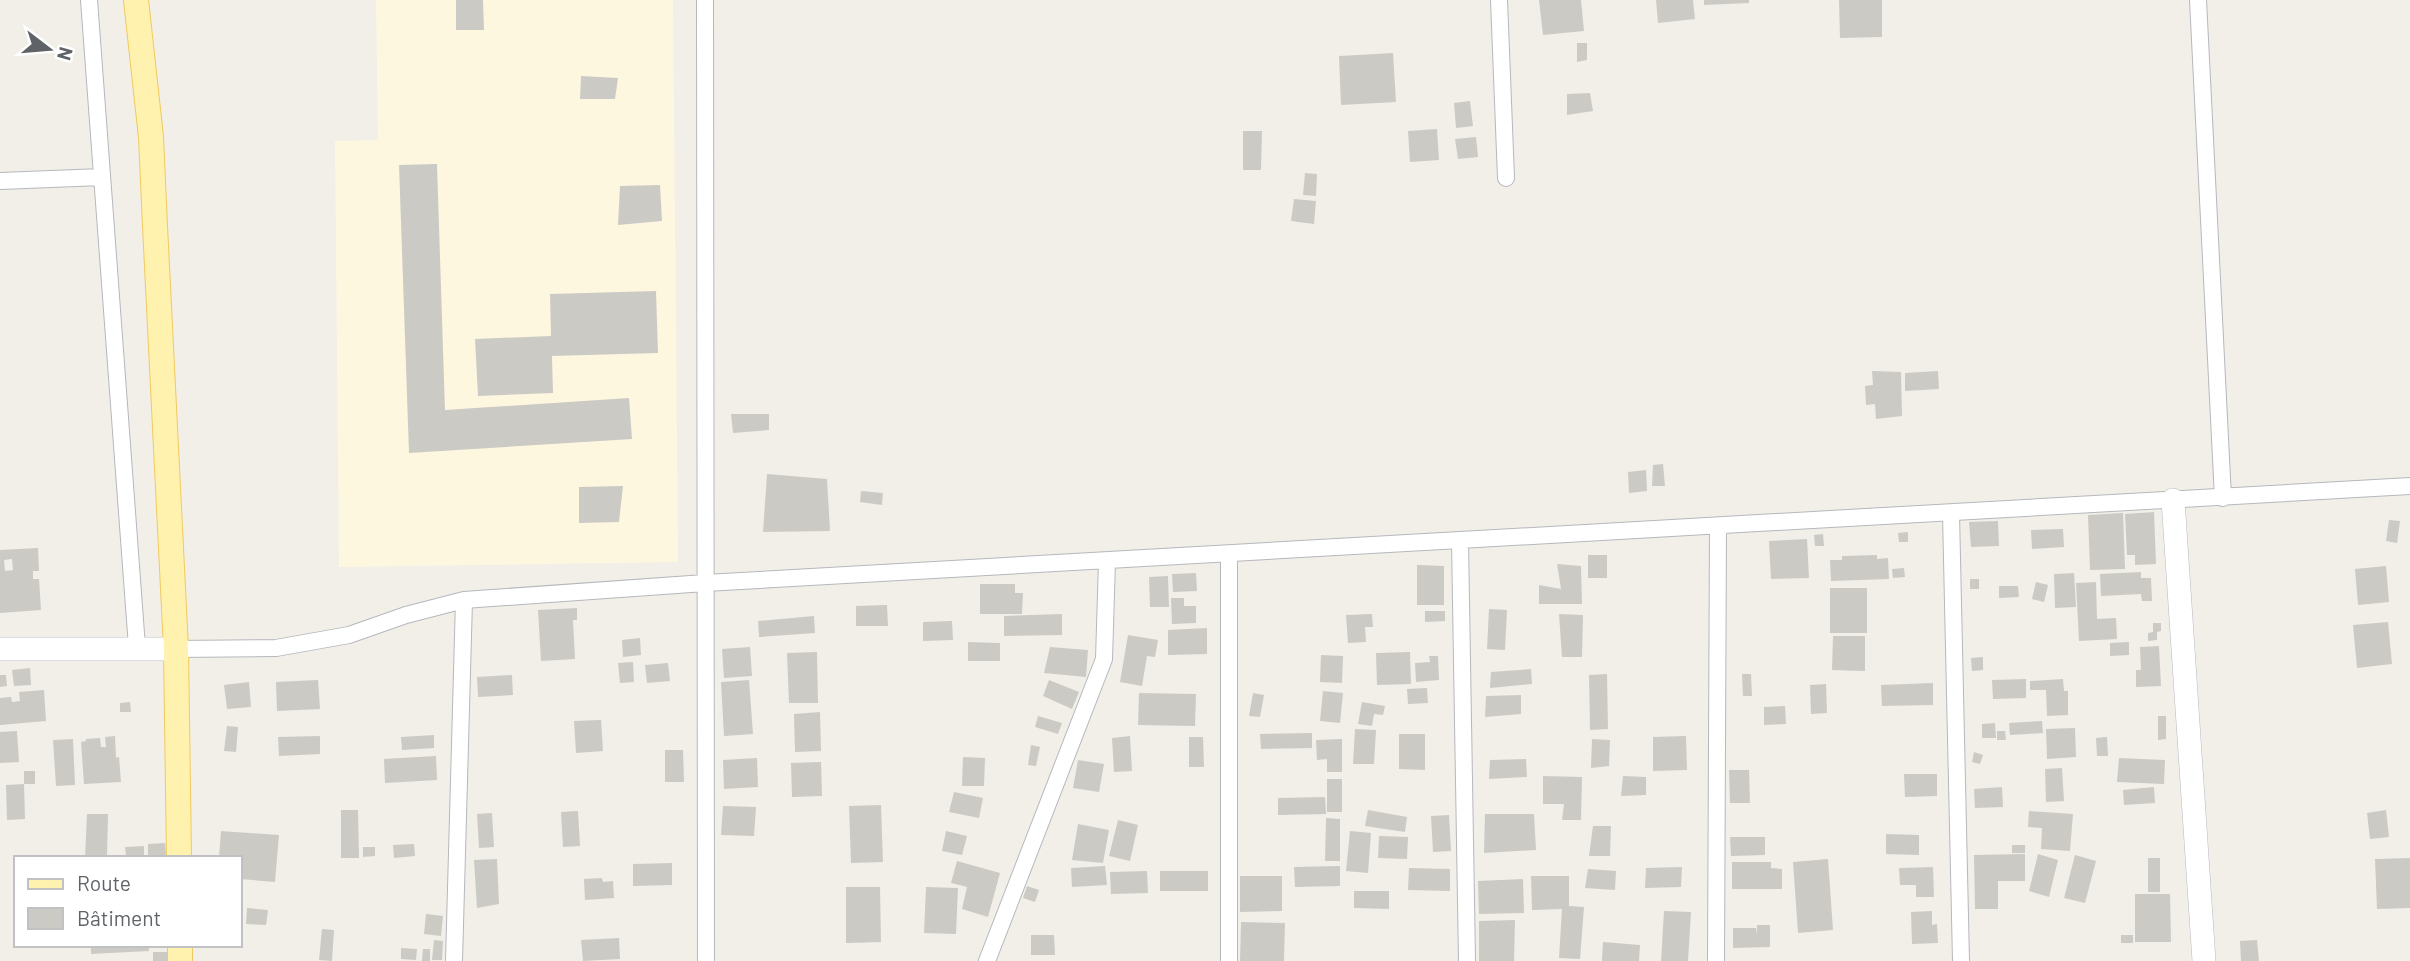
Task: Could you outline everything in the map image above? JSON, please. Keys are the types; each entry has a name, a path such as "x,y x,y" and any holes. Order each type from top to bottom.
{"main road":[{"path":"136,0 151,137 176,649 179,856"}],"street":[{"path":"89,0 137,647"},
{"path":"705,0 706,961"},
{"path":"1499,0 1506,178"},
{"path":"2198,0 2223,498"},
{"path":"0,181 102,177"},
{"path":"0,649 276,648 349,635 406,615 464,600 705,583 2410,486"},
{"path":"2173,500 2204,961"},
{"path":"1951,514 1961,961"},
{"path":"1716,961 1718,527"},
{"path":"1460,541 1467,961"},
{"path":"1228,961 1229,554"},
{"path":"987,961 1104,659 1107,561"},
{"path":"454,961 464,600"}],"shaded area":[{"path":"376,0 673,0 678,562 339,567 335,141 378,140"}],"building":[{"path":"456,0 483,0 484,30 456,30"},
{"path":"1539,0 1581,0 1584,31 1543,35"},
{"path":"1656,0 1693,0 1695,19 1658,23"},
{"path":"1704,0 1749,0 1749,3 1704,5"},
{"path":"1839,0 1882,0 1882,37 1840,38"},
{"path":"1577,43 1587,43 1587,60 1577,62"},
{"path":"1393,53 1396,102 1341,105 1339,56"},
{"path":"581,76 618,78 615,99 580,99"},
{"path":"1590,93 1593,111 1567,115 1567,94"},
{"path":"1470,101 1473,126 1456,128 1454,103"},
{"path":"1437,129 1439,160 1410,162 1408,131"},
{"path":"1243,131 1262,131 1261,170 1243,170"},
{"path":"1476,137 1478,157 1458,159 1455,139"},
{"path":"437,164 445,410 629,398 632,439 409,453 399,165"},
{"path":"1305,173 1317,174 1316,196 1303,195"},
{"path":"660,185 662,221 618,225 620,186"},
{"path":"1294,199 1316,201 1314,224 1291,221"},
{"path":"656,291 658,353 552,356 553,393 478,396 475,339 551,336 550,294"},
{"path":"1872,371 1901,372 1902,416 1876,419 1875,404 1866,405 1865,386 1873,385"},
{"path":"1938,371 1939,389 1905,391 1905,373"},
{"path":"731,414 769,414 769,430 733,433"},
{"path":"1663,464 1665,486 1652,486 1653,465"},
{"path":"1646,470 1647,491 1629,493 1628,472"},
{"path":"767,474 827,479 830,531 763,532"},
{"path":"623,486 619,522 579,523 579,487"},
{"path":"861,491 883,493 882,505 860,502"},
{"path":"2154,512 2156,564 2135,565 2135,555 2127,555 2125,514"},
{"path":"2123,513 2125,569 2090,570 2088,515"},
{"path":"2389,520 2400,521 2397,543 2386,541"},
{"path":"1998,521 1999,546 1971,547 1969,522"},
{"path":"2063,529 2064,547 2032,549 2031,530"},
{"path":"1908,532 1908,542 1899,542 1898,533"},
{"path":"1823,534 1824,546 1815,546 1814,535"},
{"path":"1807,539 1809,578 1771,579 1769,541"},
{"path":"38,548 39,571 33,571 33,579 39,579 41,610 0,613 0,550","holes":["12,559 13,570 5,571 4,560"]},
{"path":"1588,555 1607,555 1607,578 1588,578"},
{"path":"1877,555 1877,559 1888,558 1889,579 1831,581 1830,560 1842,560 1842,556"},
{"path":"1557,564 1581,566 1582,604 1539,604 1539,585 1561,589"},
{"path":"1417,565 1444,566 1444,605 1417,605"},
{"path":"2386,566 2389,602 2358,605 2355,569"},
{"path":"1904,568 1905,577 1893,578 1892,569"},
{"path":"2141,572 2141,578 2151,578 2152,601 2142,601 2141,594 2101,596 2100,574"},
{"path":"1196,573 1197,591 1173,592 1172,574"},
{"path":"2074,573 2076,607 2055,608 2054,574"},
{"path":"1168,576 1169,607 1150,607 1149,577"},
{"path":"1970,579 1979,579 1979,589 1970,589"},
{"path":"2036,582 2048,585 2044,602 2032,599"},
{"path":"2096,582 2097,619 2116,618 2117,639 2079,641 2076,583"},
{"path":"980,584 1015,584 1015,593 1023,593 1022,614 980,614"},
{"path":"1999,586 2018,586 2019,597 1999,598"},
{"path":"1830,588 1867,588 1867,633 1830,633"},
{"path":"1171,598 1184,598 1184,606 1196,606 1196,623 1172,624"},
{"path":"887,605 888,626 856,626 856,606"},
{"path":"577,608 577,620 573,620 575,659 541,661 538,610"},
{"path":"1489,609 1507,610 1505,650 1487,649"},
{"path":"1425,611 1445,611 1445,621 1425,622"},
{"path":"1062,614 1062,635 1004,636 1004,616"},
{"path":"1372,614 1373,627 1365,627 1366,642 1348,643 1346,615"},
{"path":"1559,614 1583,615 1582,657 1562,657"},
{"path":"814,616 815,633 759,637 758,621"},
{"path":"952,621 953,640 923,641 923,622"},
{"path":"2388,622 2392,664 2357,668 2353,625"},
{"path":"2153,623 2161,623 2161,631 2157,632 2157,640 2148,641 2148,633 2153,632"},
{"path":"1207,628 1207,654 1168,655 1168,630"},
{"path":"1128,635 1158,640 1155,657 1147,656 1142,686 1120,682"},
{"path":"1833,636 1865,636 1865,671 1832,670"},
{"path":"640,638 641,655 623,657 622,640"},
{"path":"968,642 1000,643 1000,661 968,661"},
{"path":"2129,642 2129,655 2110,656 2110,643"},
{"path":"2159,646 2161,686 2136,687 2136,670 2141,670 2140,647"},
{"path":"750,647 752,676 724,678 722,649"},
{"path":"1050,647 1088,650 1086,677 1044,673"},
{"path":"817,652 818,703 789,703 787,653"},
{"path":"1410,652 1411,684 1377,685 1376,653"},
{"path":"1321,655 1343,656 1342,683 1320,682"},
{"path":"1429,656 1438,656 1439,680 1416,682 1415,663 1430,662"},
{"path":"1983,657 1983,670 1972,671 1971,658"},
{"path":"633,662 634,682 620,683 618,663"},
{"path":"668,663 670,681 647,683 645,665"},
{"path":"30,668 31,685 14,686 12,670"},
{"path":"1531,669 1532,684 1490,688 1491,672"},
{"path":"1607,674 1608,729 1590,730 1589,675"},
{"path":"1742,674 1751,674 1752,696 1743,696"},
{"path":"0,675 6,675 7,686 0,687"},
{"path":"512,675 513,695 478,697 477,677"},
{"path":"2026,679 2026,698 1993,699 1992,680"},
{"path":"2063,679 2064,691 2068,691 2068,715 2047,716 2046,690 2030,690 2030,681"},
{"path":"318,680 320,709 277,711 276,682"},
{"path":"749,680 753,734 724,736 721,682"},
{"path":"1049,680 1079,692 1072,709 1043,696"},
{"path":"249,682 251,707 227,709 224,685"},
{"path":"1933,683 1933,705 1882,706 1881,685"},
{"path":"1826,684 1827,713 1811,714 1810,685"},
{"path":"1427,688 1428,703 1408,704 1407,689"},
{"path":"44,690 46,721 0,725 0,698 11,697 12,702 20,701 19,692"},
{"path":"1323,691 1343,693 1340,723 1320,721"},
{"path":"1139,693 1196,694 1195,726 1138,725"},
{"path":"1253,693 1264,695 1260,717 1249,716"},
{"path":"1521,695 1521,714 1485,717 1486,696"},
{"path":"130,702 131,712 120,712 120,703"},
{"path":"1362,702 1385,706 1383,715 1374,714 1372,726 1358,724"},
{"path":"1785,706 1786,724 1764,725 1764,707"},
{"path":"820,712 821,751 795,752 794,714"},
{"path":"1038,716 1062,723 1058,734 1035,727"},
{"path":"2158,716 2166,716 2166,739 2158,740"},
{"path":"601,720 603,751 576,753 574,721"},
{"path":"2042,721 2043,733 2010,735 2009,723"},
{"path":"1995,723 1996,738 1982,738 1982,724"},
{"path":"227,726 238,727 236,752 224,751"},
{"path":"2075,728 2076,757 2047,759 2046,729"},
{"path":"1355,729 1376,730 1374,764 1353,764"},
{"path":"17,731 19,762 0,763 0,732"},
{"path":"1997,731 2005,731 2006,740 1997,740"},
{"path":"1312,733 1312,748 1261,749 1260,734"},
{"path":"1399,734 1425,734 1425,770 1399,769"},
{"path":"434,735 434,748 402,750 401,737"},
{"path":"115,736 121,782 84,784 81,742 100,738 101,747 106,747 105,737"},
{"path":"320,736 320,754 279,756 278,737"},
{"path":"1130,736 1132,771 1114,772 1112,738"},
{"path":"1686,736 1687,770 1653,771 1653,737"},
{"path":"1189,737 1203,737 1204,767 1189,767"},
{"path":"2107,737 2108,756 2097,756 2096,738"},
{"path":"73,739 75,785 56,786 53,740"},
{"path":"1342,739 1342,772 1327,772 1327,759 1317,760 1316,740"},
{"path":"1592,739 1610,740 1609,766 1591,768"},
{"path":"1031,745 1040,747 1036,766 1028,765"},
{"path":"665,750 683,750 684,782 665,782"},
{"path":"1974,752 1983,755 1980,764 1972,762"},
{"path":"436,756 437,780 385,783 384,759"},
{"path":"963,757 985,758 984,786 962,786"},
{"path":"757,758 758,787 724,789 723,760"},
{"path":"2119,758 2165,760 2164,784 2117,782"},
{"path":"1526,759 1527,777 1489,779 1490,760"},
{"path":"1078,760 1104,764 1099,792 1073,788"},
{"path":"821,762 822,796 792,797 791,763"},
{"path":"2062,768 2064,801 2046,802 2045,769"},
{"path":"1729,770 1749,770 1750,803 1730,803"},
{"path":"24,771 35,771 35,784 24,784"},
{"path":"1904,774 1937,774 1937,796 1905,797"},
{"path":"1543,776 1582,777 1581,820 1562,820 1564,804 1543,804"},
{"path":"1623,776 1646,777 1646,795 1621,796"},
{"path":"1327,779 1342,779 1342,812 1327,812"},
{"path":"24,784 25,819 7,820 6,785"},
{"path":"2002,787 2003,807 1975,808 1974,789"},
{"path":"2154,787 2155,803 2124,805 2123,790"},
{"path":"954,792 983,798 979,818 949,812"},
{"path":"1325,797 1326,814 1278,815 1278,798"},
{"path":"881,805 883,862 851,863 849,806"},
{"path":"723,806 756,807 754,836 721,835"},
{"path":"341,810 358,810 359,858 341,858"},
{"path":"1368,810 1407,817 1405,832 1365,826"},
{"path":"2386,810 2389,837 2370,839 2367,813"},
{"path":"578,811 580,846 563,847 561,812"},
{"path":"2029,811 2073,814 2070,851 2041,849 2042,828 2028,827"},
{"path":"492,813 494,847 479,848 477,814"},
{"path":"87,814 108,814 107,856 85,856"},
{"path":"1485,814 1534,814 1536,850 1484,853"},
{"path":"1449,815 1451,851 1433,852 1431,816"},
{"path":"1326,818 1340,819 1340,861 1325,861"},
{"path":"1118,820 1138,825 1130,861 1109,856"},
{"path":"1078,824 1109,830 1103,863 1072,860"},
{"path":"1593,826 1611,826 1610,856 1589,856"},
{"path":"221,831 279,835 275,882 242,879 242,856 219,856"},
{"path":"946,831 967,836 962,855 942,851"},
{"path":"1350,831 1371,833 1368,873 1346,871"},
{"path":"1886,834 1919,835 1919,855 1886,854"},
{"path":"1379,836 1408,837 1407,859 1378,858"},
{"path":"1730,837 1765,837 1765,855 1731,856"},
{"path":"165,843 166,855 148,856 148,844"},
{"path":"414,844 415,856 394,858 393,845"},
{"path":"2012,845 2025,845 2025,853 2012,853"},
{"path":"144,846 144,855 126,855 125,847"},
{"path":"363,847 375,847 375,856 363,857"},
{"path":"2025,854 2025,881 1998,881 1998,909 1975,909 1974,855"},
{"path":"2038,854 2058,860 2049,897 2029,891"},
{"path":"2075,855 2096,861 2085,903 2064,898"},
{"path":"2148,858 2160,858 2160,892 2148,892"},
{"path":"2410,858 2410,908 2377,909 2375,859"},
{"path":"497,859 499,904 477,908 474,860"},
{"path":"1828,859 1833,930 1798,933 1793,862"},
{"path":"957,861 1000,873 988,917 962,909 967,887 951,883"},
{"path":"1732,862 1771,862 1771,868 1782,869 1782,889 1732,889"},
{"path":"672,863 672,885 633,886 633,864"},
{"path":"1105,866 1107,885 1072,887 1071,868"},
{"path":"1340,866 1340,886 1295,887 1294,867"},
{"path":"1682,867 1681,887 1645,888 1646,868"},
{"path":"1933,867 1934,897 1916,897 1916,885 1900,885 1899,868"},
{"path":"1409,868 1450,869 1450,891 1408,890"},
{"path":"1588,869 1616,871 1615,890 1585,888"},
{"path":"1147,871 1148,893 1111,894 1110,872"},
{"path":"1160,871 1208,871 1208,891 1160,891"},
{"path":"1240,876 1282,876 1282,911 1240,912"},
{"path":"1531,876 1569,876 1569,906 1584,907 1580,959 1559,958 1562,909 1532,910"},
{"path":"602,878 603,882 613,881 614,898 585,900 584,879"},
{"path":"1523,879 1524,913 1479,914 1478,881"},
{"path":"1027,886 1039,890 1035,902 1023,898"},
{"path":"846,887 880,887 881,942 846,943"},
{"path":"926,887 958,888 956,934 924,933"},
{"path":"1354,891 1389,891 1389,909 1354,908"},
{"path":"2135,894 2170,894 2171,942 2135,942"},
{"path":"247,908 268,910 266,925 246,924"},
{"path":"1664,911 1691,912 1688,961 1661,961"},
{"path":"1932,911 1932,925 1937,924 1938,943 1912,944 1911,912"},
{"path":"426,914 443,916 441,936 424,934"},
{"path":"1515,920 1514,961 1479,961 1479,921"},
{"path":"1241,922 1285,923 1284,961 1240,961"},
{"path":"1757,925 1770,925 1770,947 1733,948 1733,928 1756,928 1757,935"},
{"path":"322,929 334,930 332,961 319,960"},
{"path":"1031,935 1054,935 1055,955 1031,955"},
{"path":"2121,935 2133,935 2133,943 2121,943"},
{"path":"619,938 620,959 583,961 581,940"},
{"path":"434,940 443,941 442,960 432,960"},
{"path":"2257,940 2259,961 2241,961 2240,941"},
{"path":"1603,942 1640,945 1639,961 1602,961"},
{"path":"91,947 149,947 149,951 91,954"},
{"path":"401,948 417,949 416,960 401,959"},
{"path":"423,949 430,949 430,961 422,961"},
{"path":"153,952 167,952 167,961 153,961"}]}
